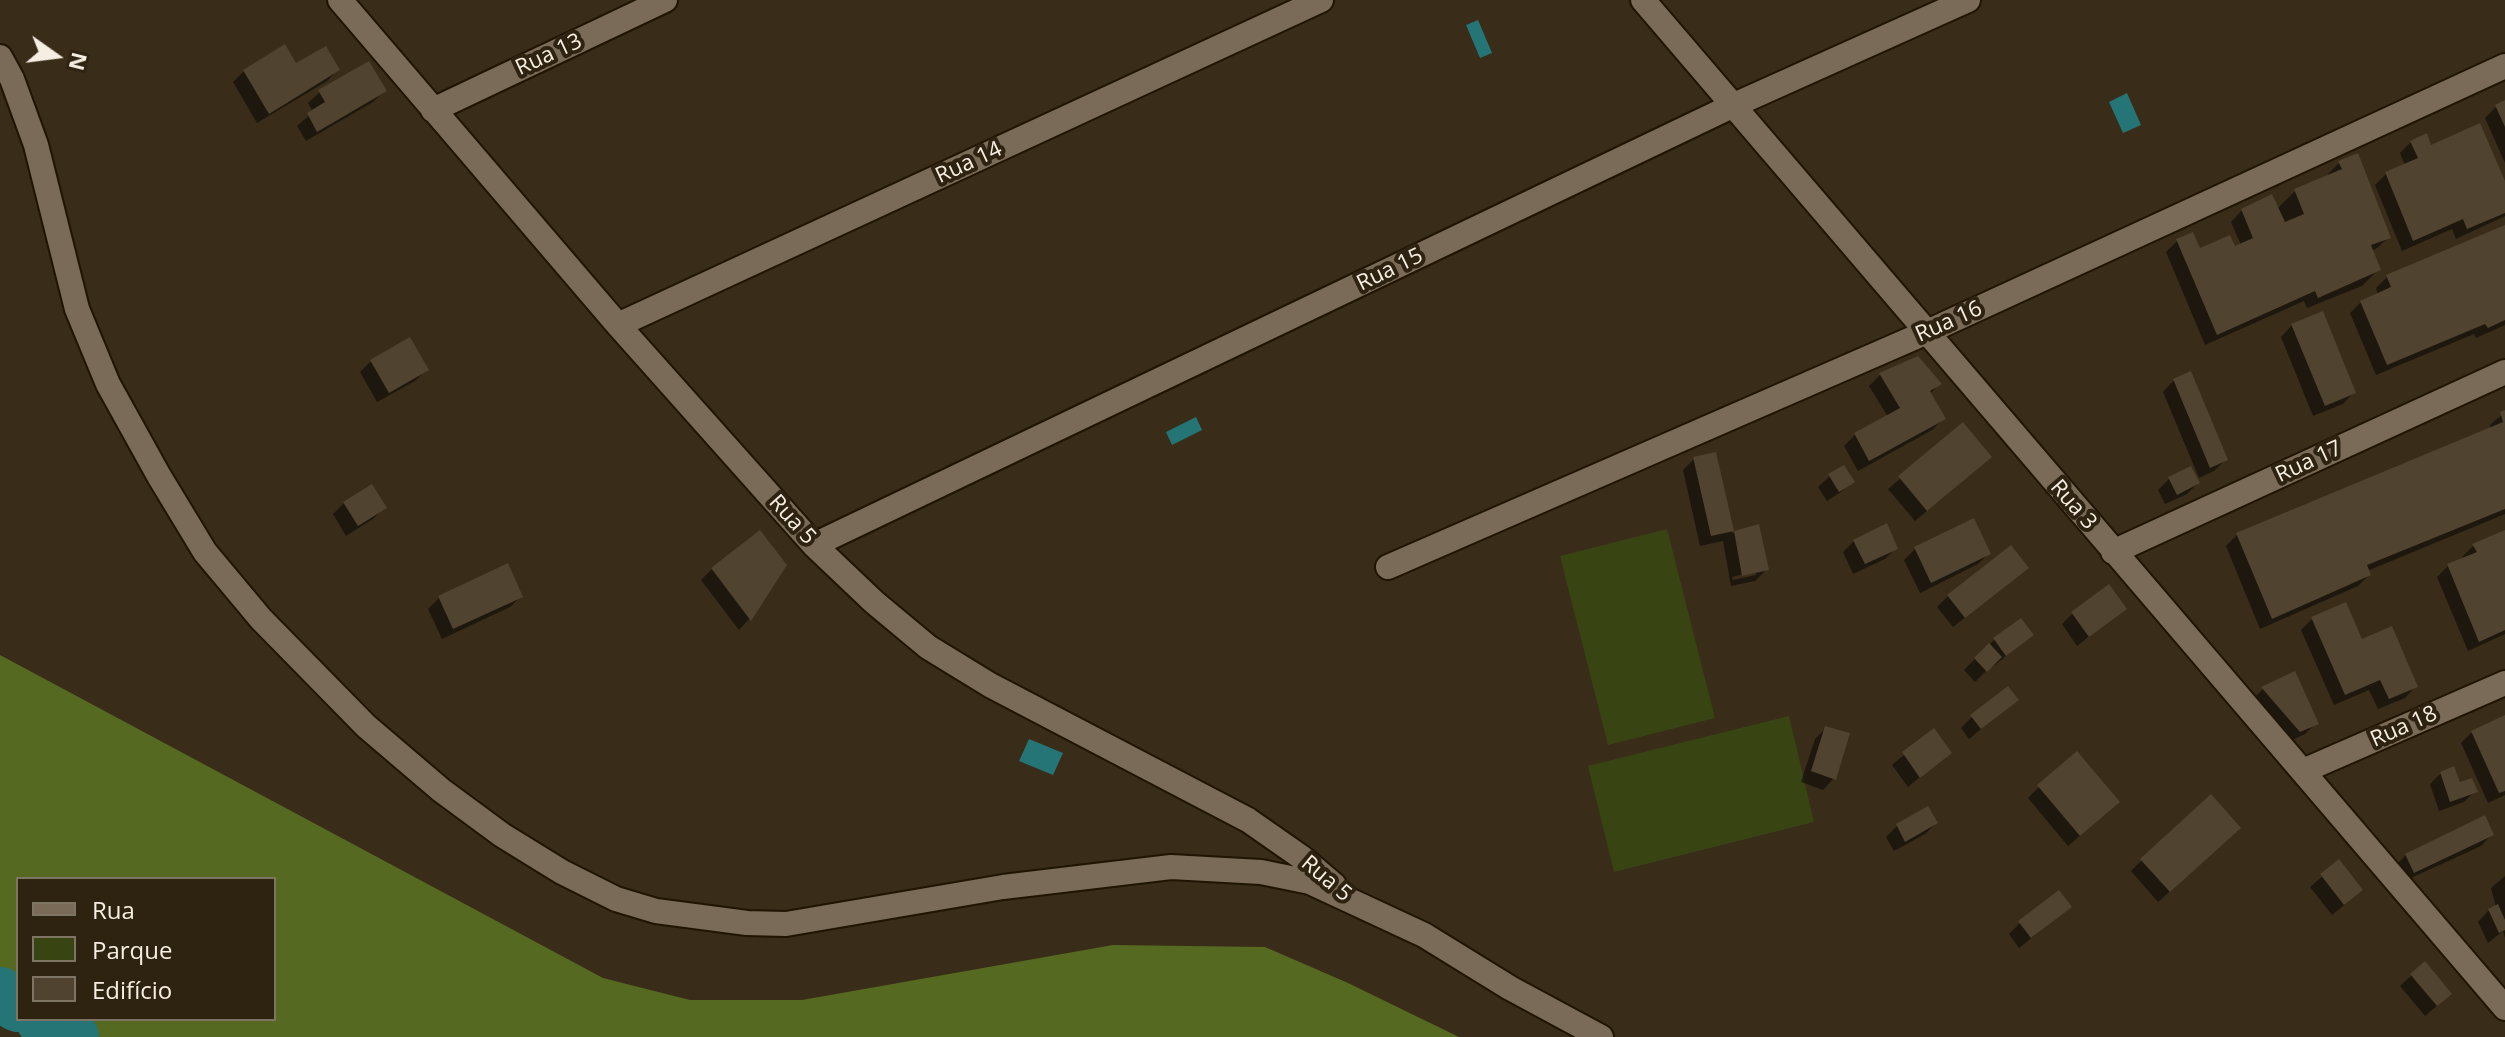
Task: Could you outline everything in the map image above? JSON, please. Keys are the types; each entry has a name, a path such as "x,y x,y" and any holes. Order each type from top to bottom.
{"street":[{"name":"Rua 5","path":"340,0 618,325 814,545 874,602 928,647 990,685 1248,820 1301,857 1357,904"},
{"name":"Rua 13","path":"433,110 665,0"},
{"name":"Rua 14","path":"618,325 1321,0"},
{"name":"Rua 3","path":"1643,0 2113,552 2303,771 2497,985 2505,1008"},
{"name":"Rua 15","path":"814,545 1732,106 1968,0"},
{"path":"0,57 12,79 36,145 77,309 108,384 205,552 261,619 366,726 441,790 502,835 562,872 616,899 656,911 747,923 786,924 1003,887 1171,867 1273,875 1310,882 1424,935 1510,988 1601,1037"},
{"name":"Rua 16","path":"1388,567 1925,333 2505,66"},
{"name":"Rua 17","path":"2113,552 2505,372"},
{"name":"Rua 18","path":"2303,771 2505,683"}],"green space":[{"path":"1667,529 1715,718 1608,745 1560,556"},
{"path":"0,655 603,978 690,1000 802,1000 1113,945 1265,947 1459,1037 72,1037 45,1021 276,1021 276,877 16,877 16,1004 0,994"},
{"path":"1789,716 1814,822 1614,872 1588,766"}],"water":[{"path":"1478,20 1492,53 1480,58 1466,25"},
{"path":"2127,93 2141,125 2123,133 2109,102"},
{"path":"1196,417 1202,430 1172,445 1166,432"},
{"path":"1029,739 1063,753 1053,775 1019,761"}],"building":[{"path":"285,44 296,63 326,46 340,70 269,114 243,70"},
{"path":"369,61 387,91 317,132 307,113 325,102 318,90"},
{"path":"2505,100 2505,127 2495,105"},
{"path":"2480,123 2505,181 2505,213 2467,229 2463,219 2413,241 2385,172 2418,158 2410,141 2427,133 2431,145"},
{"path":"2358,153 2391,238 2371,245 2381,270 2318,298 2315,291 2217,335 2176,239 2193,232 2200,248 2230,235 2235,246 2253,238 2241,209 2272,194 2285,222 2304,214 2294,189 2342,169 2338,161"},
{"path":"2505,225 2505,320 2488,328 2485,324 2387,365 2360,301 2391,287 2386,275"},
{"path":"2323,311 2356,393 2325,406 2291,324"},
{"path":"410,337 429,370 389,393 370,360"},
{"path":"1918,356 1942,384 1930,391 1946,419 1869,461 1854,433 1900,408 1879,373"},
{"path":"2191,371 2228,460 2210,468 2173,379"},
{"path":"2505,410 2505,509 2367,565 2371,575 2272,619 2236,533 2503,422 2500,412"},
{"path":"1963,422 1992,457 1927,511 1898,476"},
{"path":"1716,452 1734,531 1711,536 1693,457"},
{"path":"1844,465 1855,482 1839,492 1828,474"},
{"path":"2191,466 2200,483 2177,495 2168,477"},
{"path":"372,484 387,508 358,526 343,502"},
{"path":"1974,518 1991,554 1931,583 1914,547"},
{"path":"1887,523 1898,549 1865,564 1853,540"},
{"path":"1759,524 1769,570 1742,576 1734,531"},
{"path":"760,530 787,565 751,621 711,568"},
{"path":"2505,530 2505,630 2479,642 2447,564 2477,552 2472,544"},
{"path":"2011,545 2029,568 1965,618 1947,595"},
{"path":"508,563 523,597 453,629 438,596"},
{"path":"2109,584 2127,609 2089,637 2071,612"},
{"path":"2346,602 2362,639 2392,626 2418,687 2389,699 2380,680 2345,695 2311,617"},
{"path":"2021,618 2034,635 2006,656 1993,638"},
{"path":"1989,643 2002,657 1987,672 1974,658"},
{"path":"2295,671 2319,724 2300,732 2261,687"},
{"path":"2008,686 2019,700 1981,729 1970,715"},
{"path":"2505,715 2505,791 2499,793 2471,731"},
{"path":"1825,726 1850,733 1836,780 1811,771"},
{"path":"1934,728 1952,753 1920,778 1902,752"},
{"path":"2077,751 2120,802 2080,836 2037,785"},
{"path":"2454,766 2460,782 2472,778 2478,792 2450,802 2440,772"},
{"path":"2211,794 2241,828 2170,892 2140,859"},
{"path":"1928,806 1938,823 1905,842 1896,824"},
{"path":"2485,815 2494,835 2414,873 2405,854"},
{"path":"2339,859 2363,890 2344,905 2320,874"},
{"path":"2059,890 2072,907 2031,938 2018,921"},
{"path":"2498,904 2505,920 2505,930 2499,933 2488,909"},
{"path":"2425,961 2452,994 2437,1006 2410,974"}],"waterway":[{"path":"0,994 16,1004"},
{"path":"45,1021 72,1037"}]}
